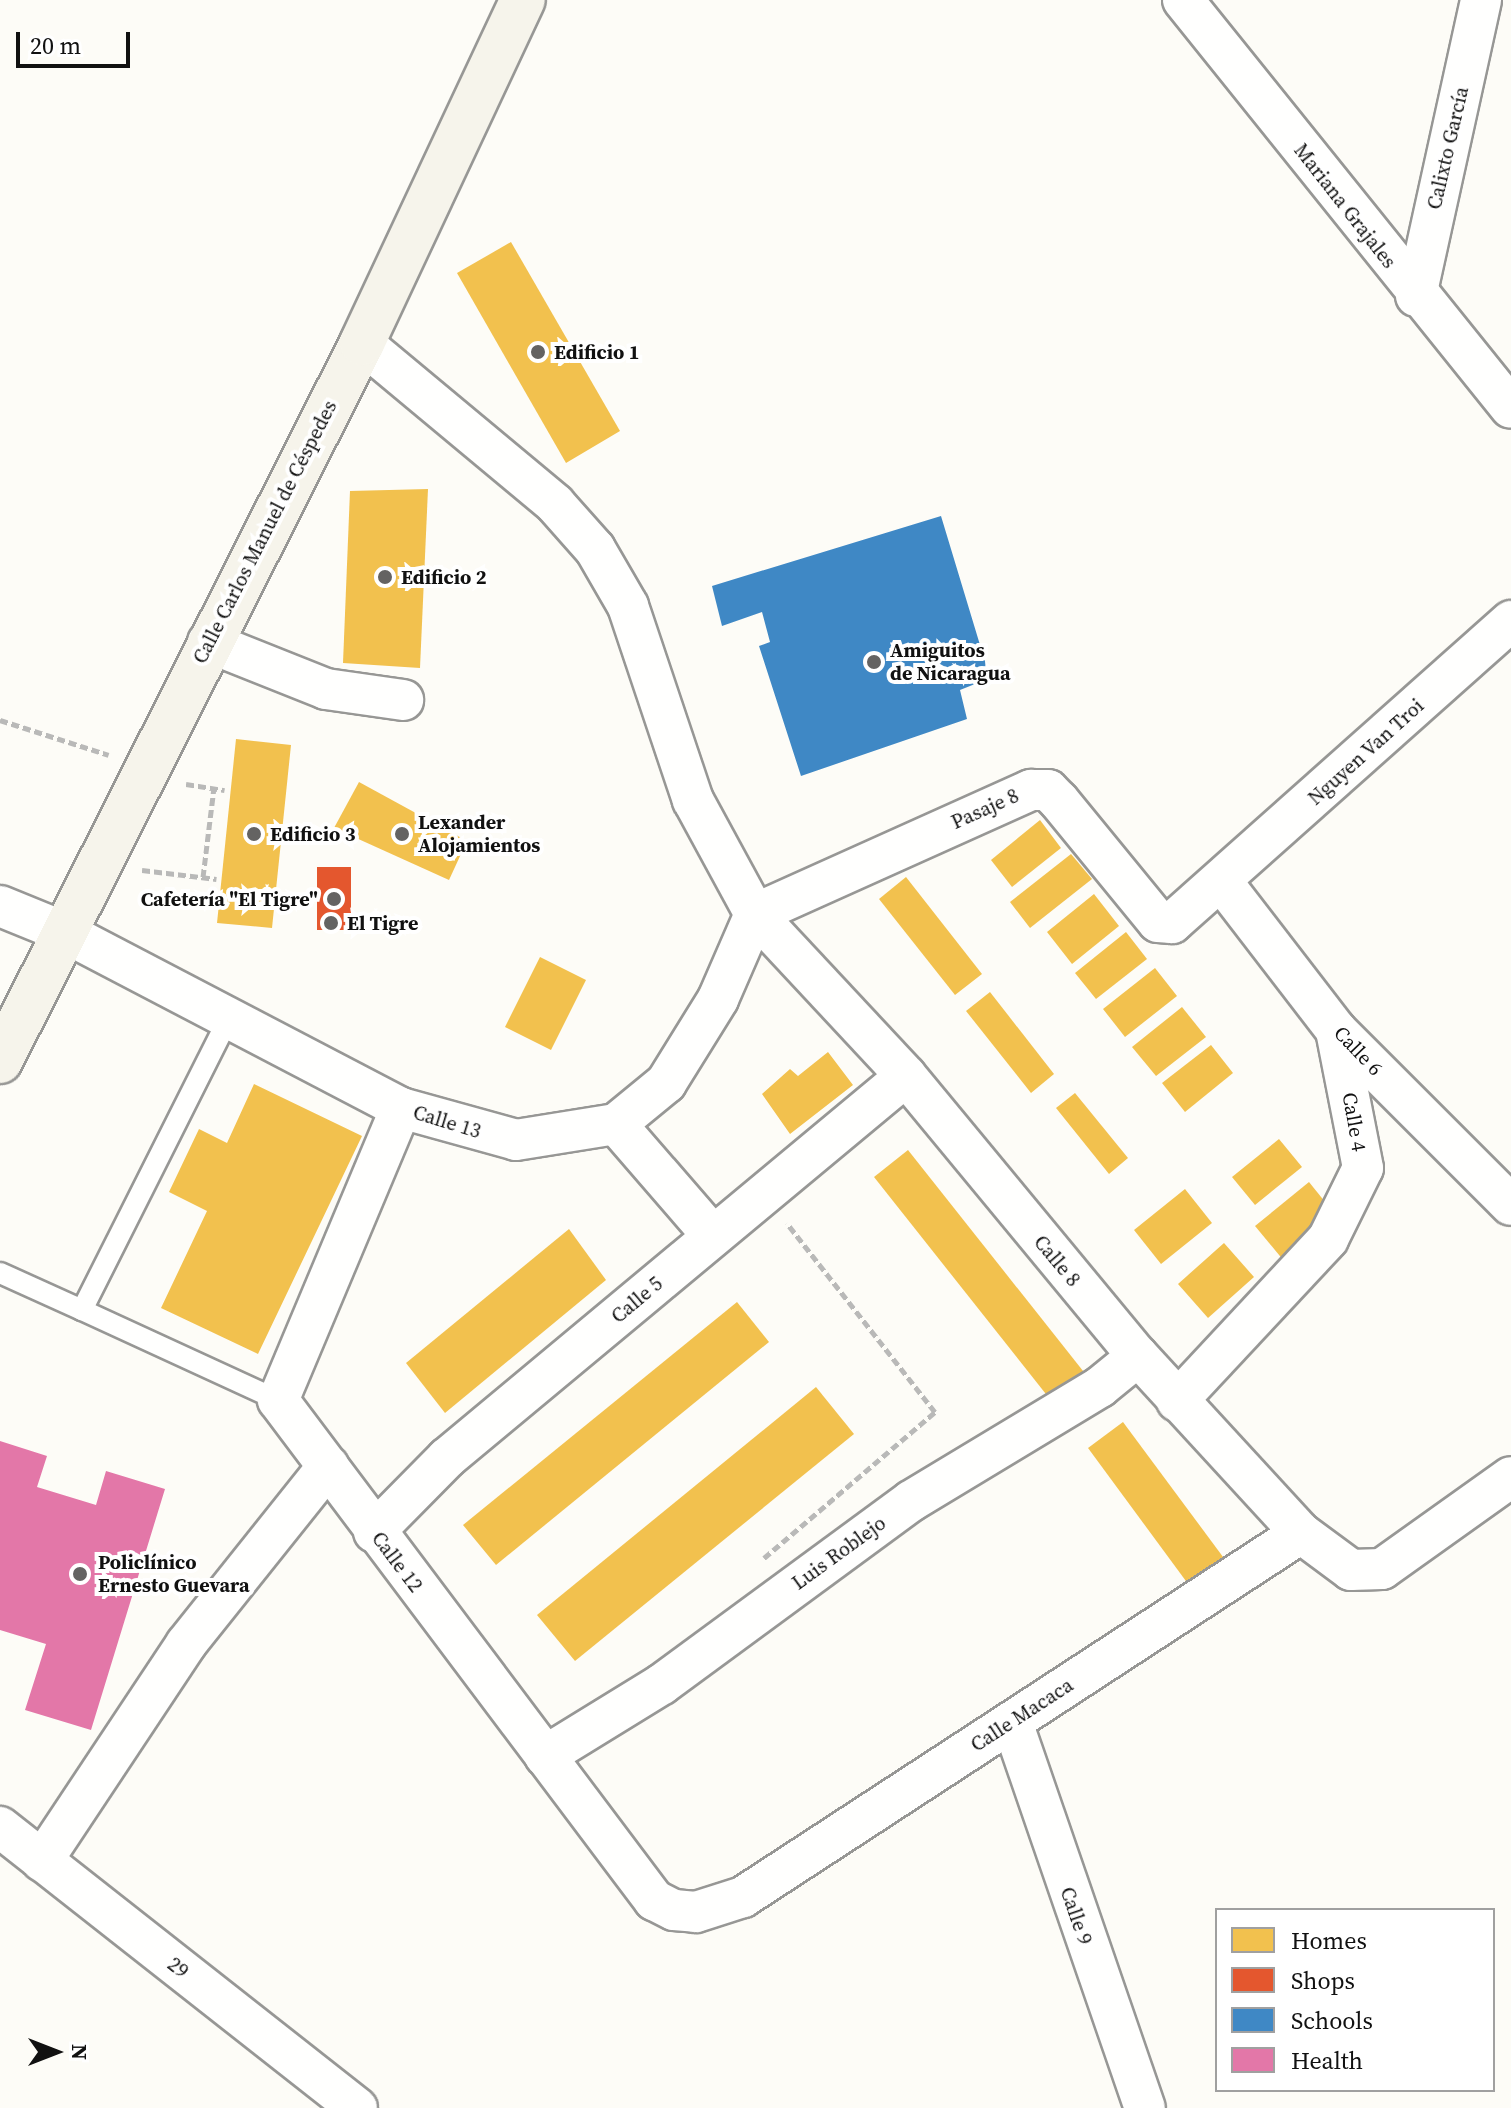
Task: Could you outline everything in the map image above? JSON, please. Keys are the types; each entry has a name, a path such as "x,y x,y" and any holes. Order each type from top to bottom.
{"main road":[{"name":"Calle Carlos Manuel de Céspedes","path":"0,1061 145,763 362,343 523,0"}],"street":[{"name":"Mariana Grajales","path":"1183,0 1416,296 1511,408"},
{"name":"Calixto García","path":"1416,296 1481,0"},
{"name":"Calle 8","path":"362,343 555,504 595,549 628,606 693,800 755,914 906,1076 1138,1356 1301,1533 1351,1570 1382,1569 1511,1477"},
{"name":"Nguyen Van Troi","path":"1172,923 1222,882 1511,621"},
{"path":"208,642 326,689 403,700"},
{"name":"Pasaje 8","path":"755,914 1031,790 1048,790 1158,922 1172,923"},
{"name":"Calle 6","path":"1222,882 1336,1030 1511,1205"},
{"name":"Calle 13","path":"0,906 64,932 401,1108 516,1140 616,1124"},
{"path":"713,1236 616,1124 666,1083 718,999 755,914"},
{"name":"Calle 4","path":"1177,1401 1328,1239 1363,1168 1336,1030"},
{"name":"Calle 5","path":"374,1532 447,1458 713,1236 766,1196 906,1076"},
{"path":"278,1400 401,1108"},
{"name":"Luis Roblejo","path":"545,1756 662,1684 911,1501 1100,1387 1138,1356"},
{"name":"Calle 12","path":"278,1400 374,1532 654,1900 696,1912 743,1897"},
{"path":"42,1861 186,1644 328,1466"},
{"name":"Calle Macaca","path":"743,1897 1301,1533"},
{"name":"Calle 9","path":"1012,1722 1145,2108"},
{"name":"29","path":"0,1827 357,2108"}],"lane":[{"path":"82,1310 229,1018"},
{"path":"0,1273 278,1400"}],"path":[{"path":"0,720 145,763"},
{"path":"203,877 214,788"},
{"path":"96,864 216,879"},
{"path":"766,1196 935,1412 764,1557 791,1589"}],"building: Homes":[{"name":"Edificio 1","path":"511,242 620,431 566,463 457,273"},
{"name":"Edificio 2","path":"428,489 420,668 343,663 350,491"},
{"name":"Edificio 3","path":"236,739 291,745 272,928 217,923"},
{"name":"Lexander Alojamientos","path":"359,782 467,841 449,880 334,828"},
{"path":"1040,820 1061,848 1012,887 991,860"},
{"path":"1071,854 1092,879 1030,928 1010,902"},
{"path":"906,877 982,974 955,995 879,899"},
{"path":"1094,894 1119,926 1072,964 1047,932"},
{"path":"1126,932 1147,959 1096,999 1075,973"},
{"path":"540,957 586,980 551,1050 505,1027"},
{"path":"1155,968 1177,996 1125,1037 1103,1009"},
{"path":"990,992 1054,1074 1031,1093 966,1011"},
{"path":"1182,1007 1206,1037 1156,1076 1132,1047"},
{"path":"1211,1045 1233,1073 1185,1112 1162,1083"},
{"path":"828,1052 853,1085 790,1134 762,1094 790,1069 798,1076"},
{"path":"254,1084 362,1136 258,1354 161,1308 207,1211 169,1192 199,1129 227,1143"},
{"path":"1075,1093 1128,1158 1109,1174 1056,1108"},
{"path":"1279,1139 1302,1167 1255,1205 1232,1177"},
{"path":"908,1150 1087,1376 1053,1403 874,1177"},
{"path":"1309,1182 1338,1218 1284,1261 1255,1226"},
{"path":"1185,1189 1212,1223 1161,1264 1134,1230"},
{"path":"569,1229 606,1280 445,1413 406,1363"},
{"path":"1224,1243 1254,1277 1208,1318 1178,1284"},
{"path":"737,1302 769,1342 496,1565 463,1525"},
{"path":"816,1387 854,1434 575,1661 537,1615"},
{"path":"1123,1422 1229,1565 1194,1592 1088,1448"}],"building: Shops":[{"name":"Cafetería \"El Tigre\"","path":"317,867 351,867 351,930 317,930"}],"building: Schools":[{"name":"Amiguitos de Nicaragua","path":"941,516 990,678 960,690 967,719 801,776 759,646 770,642 762,612 722,626 712,586"}],"building: Health":[{"path":"0,1441 47,1456 37,1487 96,1505 106,1471 165,1489 91,1730 25,1710 46,1644 0,1630"}],"place":[{"name":"Edificio 1","path":"538,352"},
{"name":"Edificio 2","path":"385,577"},
{"name":"Amiguitos de Nicaragua","path":"874,662"},
{"name":"Edificio 3","path":"254,834"},
{"name":"Lexander Alojamientos","path":"402,834"},
{"name":"Cafetería \"El Tigre\"","path":"334,899"},
{"name":"El Tigre","path":"331,923"},
{"name":"Policlínico Ernesto Guevara","path":"80,1574"}]}
